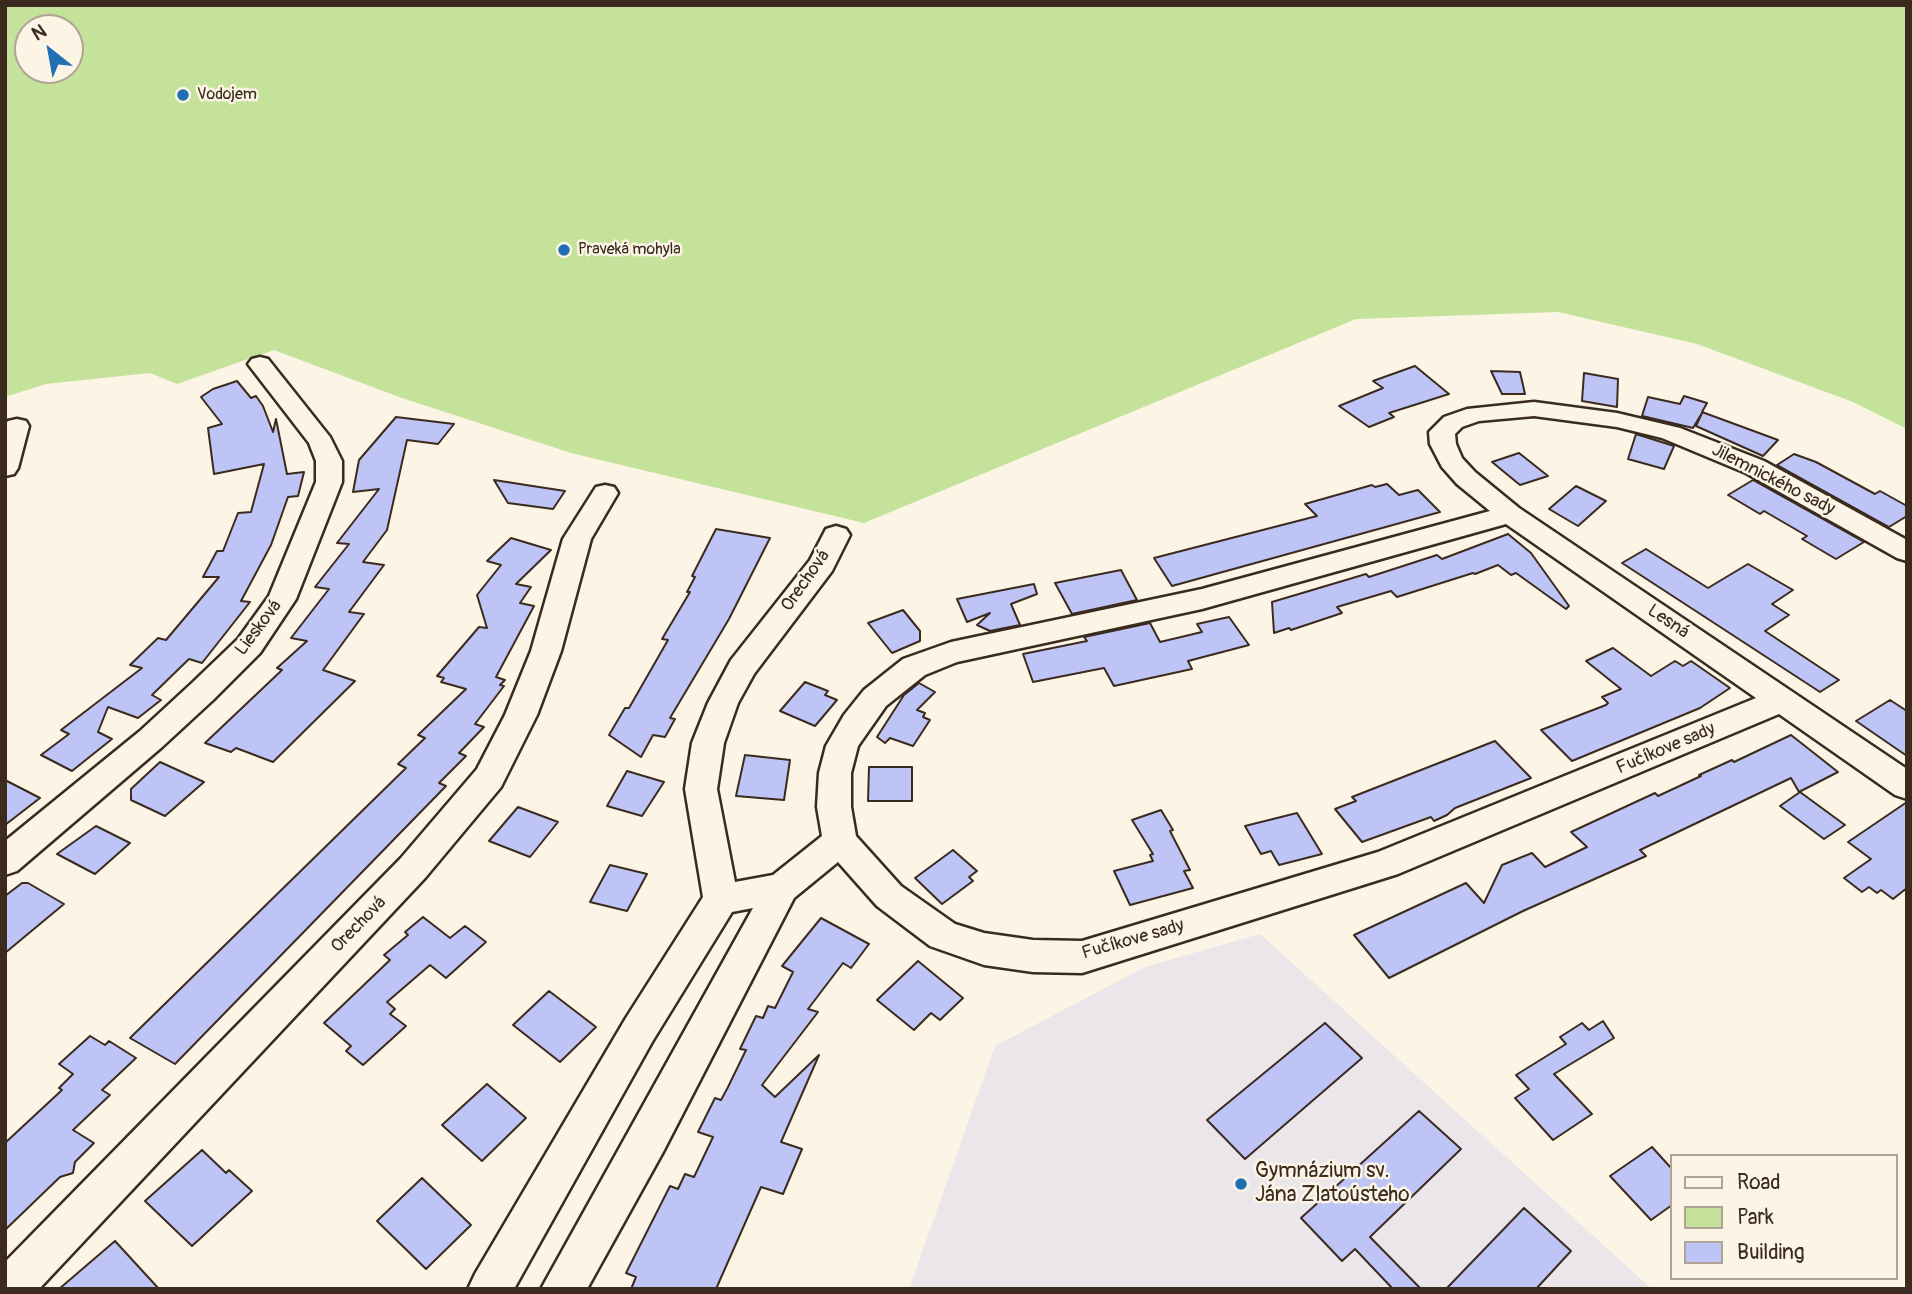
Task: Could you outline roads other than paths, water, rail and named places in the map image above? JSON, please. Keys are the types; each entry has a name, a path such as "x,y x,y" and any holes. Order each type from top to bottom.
{"street":[{"name":"Liesková","path":"5,861 151,739 202,692 249,646 282,599 329,482 329,461 321,442 260,363"},
{"name":"Jilemnického sady","path":"1443,444 1442,432 1452,422 1504,410 1566,412 1617,420 1671,433 1755,467 1907,552"},
{"path":"5,468 17,426"},
{"name":"Lesná","path":"1443,444 1451,461 1466,478 1510,514 1907,786"},
{"name":"Orechová","path":"9,1289 413,868 489,778 521,715 546,651 577,539 605,493"},
{"path":"563,1289 649,1138 782,888 840,841 834,807 835,773 842,747 855,723 875,698 900,676 921,664 951,653 1202,599 1510,514"},
{"name":"Orechová","path":"721,900 701,789 708,743 723,702 742,668 822,564 836,535"},
{"name":"Fučíkove sady","path":"840,841 888,897 943,935 985,949 1033,956 1082,957 1386,864 1783,700"},
{"path":"490,1289 639,1030 721,900 782,888"}],"place":[{"name":"Vodojem","path":"183,95"},
{"name":"Praveká mohyla","path":"564,250"},
{"name":"Gymnázium sv. Jána Zlatoústeho","path":"1241,1184"}]}
